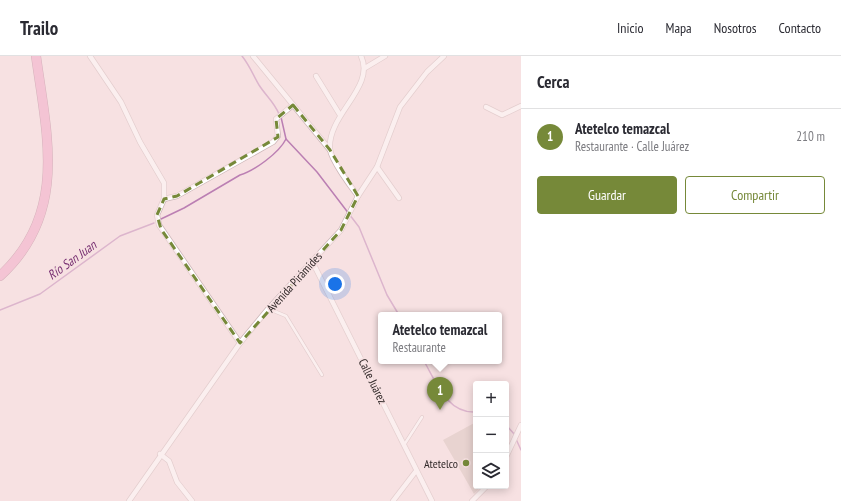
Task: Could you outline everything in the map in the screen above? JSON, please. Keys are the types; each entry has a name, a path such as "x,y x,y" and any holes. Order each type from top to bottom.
{"highway":[{"path":"0,276 17,258 30,239 39,218 46,194 49,158 36,56"}],"street":[{"path":"90,56 121,102 140,142 164,183 164,199 157,215 159,225 240,343"},
{"path":"254,56 330,150 343,175 358,196"},
{"path":"330,150 332,132 340,115 361,82 365,68 361,56"},
{"path":"365,68 385,56"},
{"name":"Avenida Pirámides","path":"129,501 160,454 240,343 268,309 341,230 358,196 377,166 400,107 427,72 444,56"},
{"path":"316,76 340,115"},
{"path":"164,199 177,196 273,142 278,136 276,119 293,105"},
{"path":"486,107 502,115 521,106"},
{"path":"377,166 399,198"},
{"name":"Calle Juárez","path":"312,261 432,501"},
{"path":"508,453 521,425"},
{"path":"160,454 169,462 177,482 192,501"},
{"path":"393,501 416,471"},
{"path":"472,501 484,489"}],"lane":[{"path":"268,309 286,316 322,375"},
{"path":"404,445 422,417"}],"highlighted area":[{"path":"293,105 330,150 358,196 341,230 240,343 161,229 157,215 164,199 177,196 278,137 276,119"}],"building":[{"name":"Atetelco","path":"473,424 473,489 479,489 474,494 443,440"}],"waterway":[{"name":"Río San Juan","path":"242,56 259,85 275,106 279,114"},
{"name":"Río San Juan","path":"161,219 184,208 266,161 278,150 286,139 281,117"},
{"path":"286,139 317,172 359,227 387,295 397,312"},
{"name":"Río San Juan","path":"0,310 40,294 120,236 154,223"},
{"path":"426,364 438,387 450,402 457,408 473,412"},
{"path":"509,428 515,435"},
{"path":"516,439 521,450"}],"place":[{"name":"Atetelco temazcal","path":"440,410"},
{"name":"Atetelco","path":"466,463"}]}
